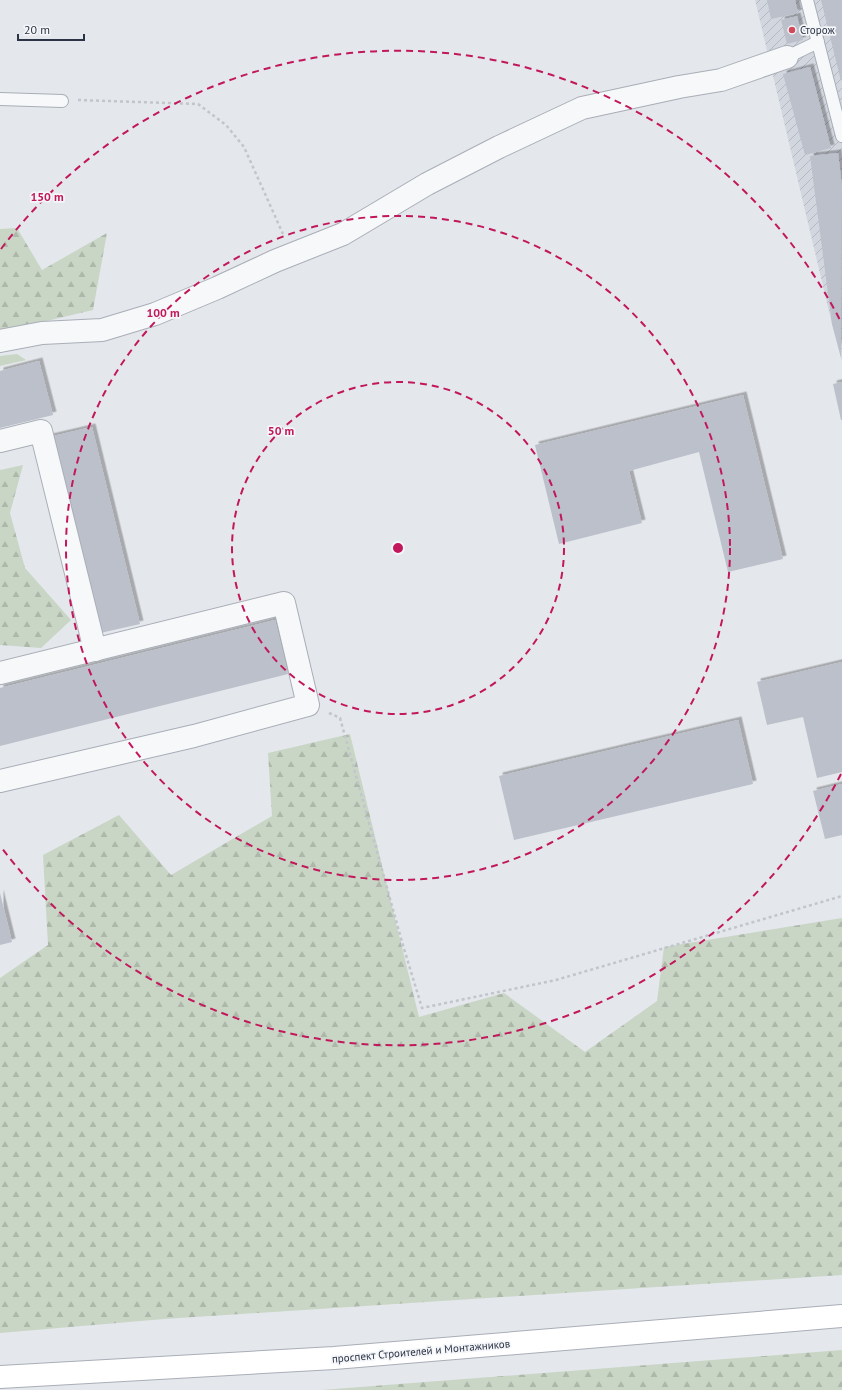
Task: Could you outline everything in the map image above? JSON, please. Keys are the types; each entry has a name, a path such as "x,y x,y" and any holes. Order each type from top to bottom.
{"street":[{"path":"0,342 42,333 102,330 155,314 342,234 427,184 499,147 582,108 679,87 721,80 787,57"},
{"path":"0,441 41,431 95,650"},
{"path":"0,673 284,604 308,706 194,736 0,782"},
{"name":"проспект Строителей и Монтажников","path":"0,1377 334,1358 842,1316"}],"lane":[{"path":"807,0 842,136"},
{"path":"787,57 818,42"},
{"path":"0,99 62,101"}],"path":[{"path":"62,101 198,104 226,125 244,147 293,254"},
{"path":"308,706 340,718 402,942 422,1008 556,980 842,896"}],"shaded area":[{"path":"755,0 842,0 842,360 832,324"}],"green space":[{"path":"17,228 42,270 107,233 93,310 0,332 0,229"},
{"path":"17,354 26,360 0,366 0,356"},
{"path":"23,465 10,513 25,568 71,620 41,648 0,645 0,470"},
{"path":"350,734 419,1017 504,993 585,1052 657,1001 664,947 842,918 842,1275 164,1319 0,1333 0,978 48,945 43,855 119,815 171,875 272,816 268,753"},
{"path":"842,1350 842,1390 321,1390"}],"building":[{"path":"767,0 795,0 798,13 771,19"},
{"path":"821,0 842,0 841,81"},
{"name":"Сторож","path":"797,16 803,40 787,44 781,20"},
{"path":"810,67 831,148 805,155 783,74"},
{"path":"838,153 842,186 841,358 832,324 810,156"},
{"path":"39,361 53,415 0,428 0,371"},
{"path":"842,382 842,420 841,420 833,384"},
{"path":"743,395 783,559 728,572 699,452 629,471 642,523 559,544 535,445"},
{"path":"92,427 140,624 96,634 49,437"},
{"path":"275,620 288,674 0,746 0,688"},
{"path":"842,662 842,772 817,778 803,717 767,725 757,682"},
{"path":"738,720 753,784 514,840 499,776"},
{"path":"842,784 842,835 825,839 813,791"},
{"path":"0,893 12,942 0,945"}],"place":[{"name":"Сторож","path":"792,30"}]}
